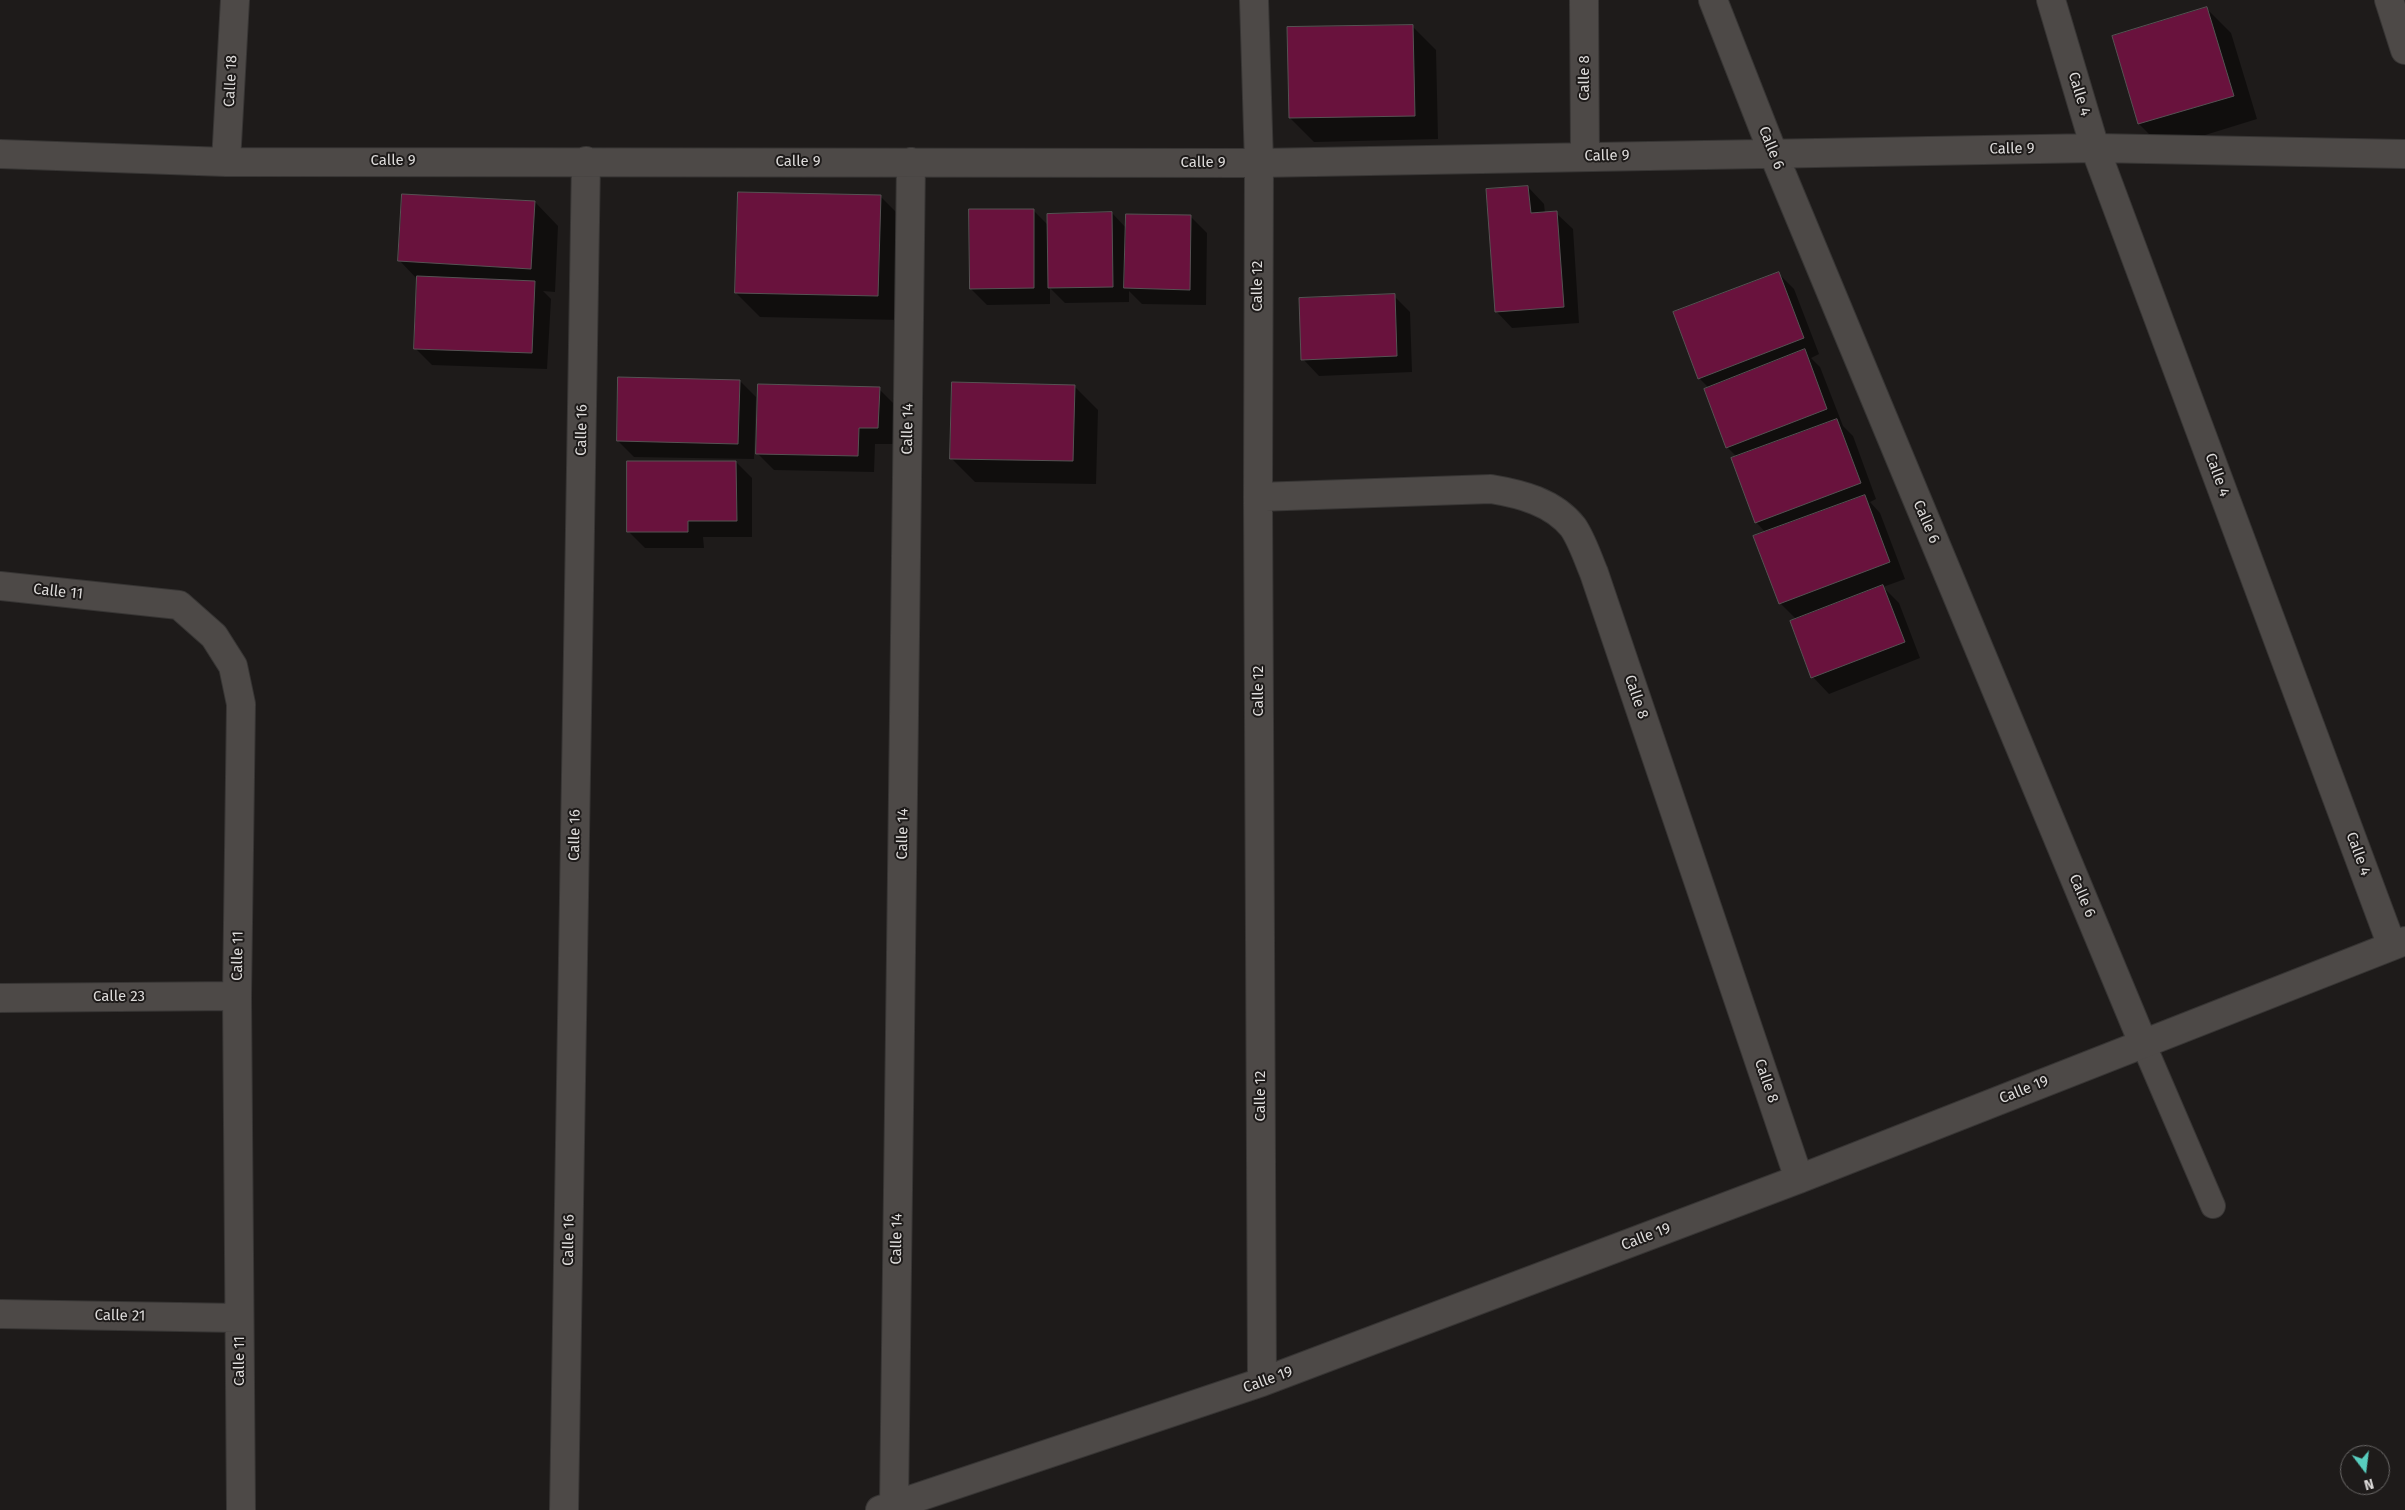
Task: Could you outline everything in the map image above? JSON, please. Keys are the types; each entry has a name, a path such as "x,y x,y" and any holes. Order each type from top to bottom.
{"street":[{"name":"Calle 18","path":"226,162 235,0"},
{"name":"Calle 12","path":"1254,0 1259,163 1258,497 1262,1382"},
{"name":"Calle 8","path":"1584,0 1585,156"},
{"name":"Calle 6","path":"1712,0 1773,153 2143,1043"},
{"name":"Calle 4","path":"2051,0 2095,148 2399,944"},
{"path":"2389,0 2405,50"},
{"name":"Calle 9","path":"0,154 226,162 1259,163 2095,148 2405,154"},
{"name":"Calle 16","path":"564,1510 586,161"},
{"name":"Calle 14","path":"887,1508 911,162"},
{"name":"Calle 8","path":"1258,497 1491,489 1522,494 1557,511 1574,528 1594,573 1799,1179"},
{"name":"Calle 11","path":"0,586 179,605 214,636 233,666 241,704 237,996 241,1510"},
{"name":"Calle 19","path":"887,1508 1262,1382 1799,1179 2399,944"},
{"name":"Calle 23","path":"0,998 237,996"},
{"name":"Calle 21","path":"0,1314 239,1318"}],"lane":[{"path":"2143,1043 2213,1206"}],"building":[{"path":"2207,7 2234,96 2138,124 2112,36"},
{"path":"1413,25 1415,116 1289,118 1287,27"},
{"path":"1528,186 1531,213 1557,211 1564,307 1495,312 1486,189"},
{"path":"738,192 881,195 878,296 735,293"},
{"path":"402,194 535,201 531,269 398,261"},
{"path":"969,209 1034,209 1034,288 970,289"},
{"path":"1112,212 1113,287 1048,288 1047,214"},
{"path":"1126,214 1191,215 1190,290 1124,288"},
{"path":"1779,272 1804,338 1698,379 1673,312"},
{"path":"417,276 535,281 532,353 414,349"},
{"path":"1395,294 1397,356 1301,360 1299,298"},
{"path":"1805,349 1827,409 1726,448 1704,389"},
{"path":"618,377 740,380 738,444 617,441"},
{"path":"952,382 1075,385 1073,461 950,459"},
{"path":"758,384 880,387 878,428 859,428 858,456 756,454"},
{"path":"1837,419 1861,483 1755,523 1731,458"},
{"path":"627,461 736,461 737,521 688,521 688,532 627,532"},
{"path":"1865,495 1890,562 1779,604 1753,536"},
{"path":"1883,585 1905,642 1811,678 1790,621"}]}
